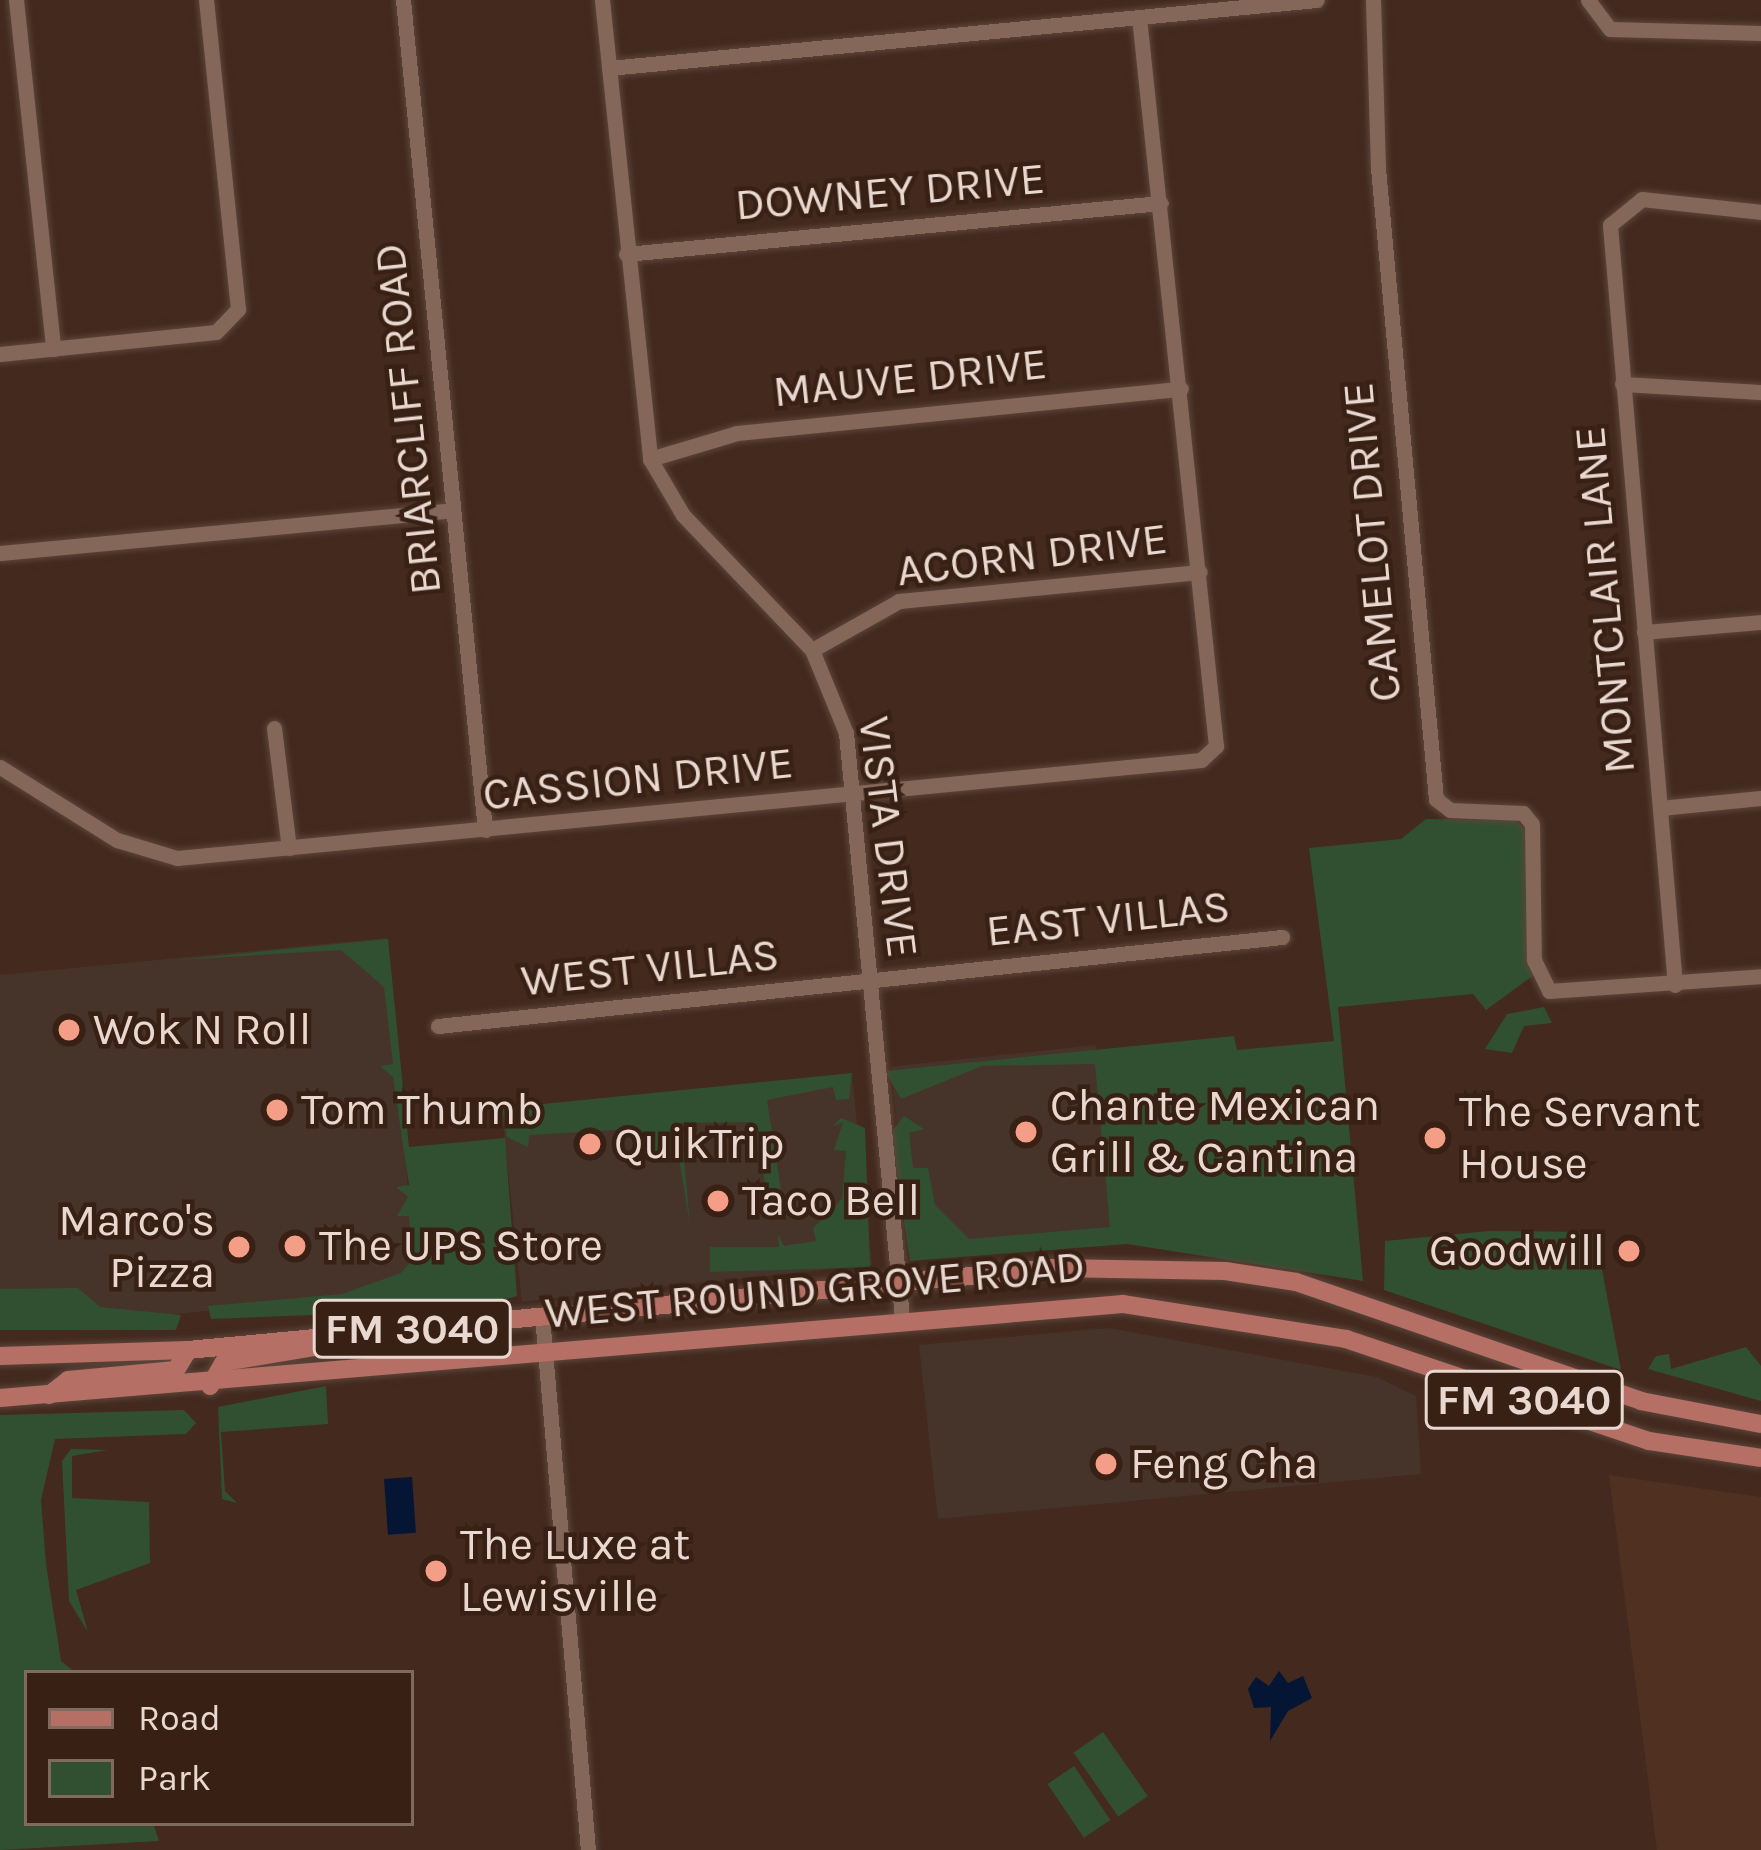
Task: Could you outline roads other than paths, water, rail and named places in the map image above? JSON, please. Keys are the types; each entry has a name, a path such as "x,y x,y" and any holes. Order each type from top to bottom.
{"main road":[{"name":"WEST ROUND GROVE ROAD","path":"0,1356 188,1350 1056,1268 1296,1282 1641,1401 1761,1424"},
{"name":"WEST ROUND GROVE ROAD","path":"0,1398 210,1386 1049,1303 1268,1320 1649,1441 1761,1458"},
{"path":"210,1386 224,1363 311,1353 361,1334"},
{"path":"50,1395 68,1380 176,1370 188,1350"}],"street":[{"path":"16,0 53,349"},
{"path":"0,354 216,332 238,309 206,0"},
{"name":"BRIARCLIFF ROAD","path":"403,0 485,830"},
{"name":"VISTA DRIVE","path":"602,0 650,459 683,515 812,650 846,733 902,1318"},
{"path":"609,68 1317,0"},
{"name":"CAMELOT DRIVE","path":"1373,0 1429,773 1440,806 1507,809 1532,824 1534,960 1550,991 1675,985"},
{"path":"1588,0 1596,21 1761,34"},
{"name":"CASSION DRIVE","path":"0,767 160,855 289,848 1201,760 1216,746 1139,17"},
{"name":"MONTCLAIR LANE","path":"1675,985 1622,384 1616,209 1642,199 1761,212"},
{"name":"DOWNEY DRIVE","path":"626,254 1161,202"},
{"path":"1622,384 1761,392"},
{"name":"MAUVE DRIVE","path":"650,459 737,433 1180,388"},
{"path":"0,553 453,509"},
{"name":"ACORN DRIVE","path":"812,650 898,601 1200,572"},
{"path":"1644,632 1761,622"},
{"path":"274,728 289,848"},
{"path":"1660,808 1761,798"},
{"name":"EAST VILLAS","path":"870,981 1282,937"},
{"path":"1675,985 1761,976"},
{"name":"WEST VILLAS","path":"438,1026 870,981"},
{"path":"542,1316 588,1850"}],"water":[{"path":"412,1477 416,1533 388,1535 384,1479"},
{"path":"1279,1671 1288,1683 1303,1676 1312,1698 1288,1711 1270,1741 1271,1707 1254,1708 1248,1689 1256,1677 1269,1686"}],"place":[{"name":"Wok N Roll","path":"69,1030"},
{"name":"Tom Thumb","path":"277,1110"},
{"name":"Chante Mexican Grill & Cantina","path":"1026,1132"},
{"name":"The Servant House","path":"1435,1138"},
{"name":"QuikTrip","path":"590,1144"},
{"name":"Taco Bell","path":"718,1201"},
{"name":"The UPS Store","path":"295,1246"},
{"name":"Marco's Pizza","path":"239,1247"},
{"name":"Goodwill","path":"1629,1251"},
{"name":"Feng Cha","path":"1106,1464"},
{"name":"The Luxe at Lewisville","path":"436,1571"}]}
